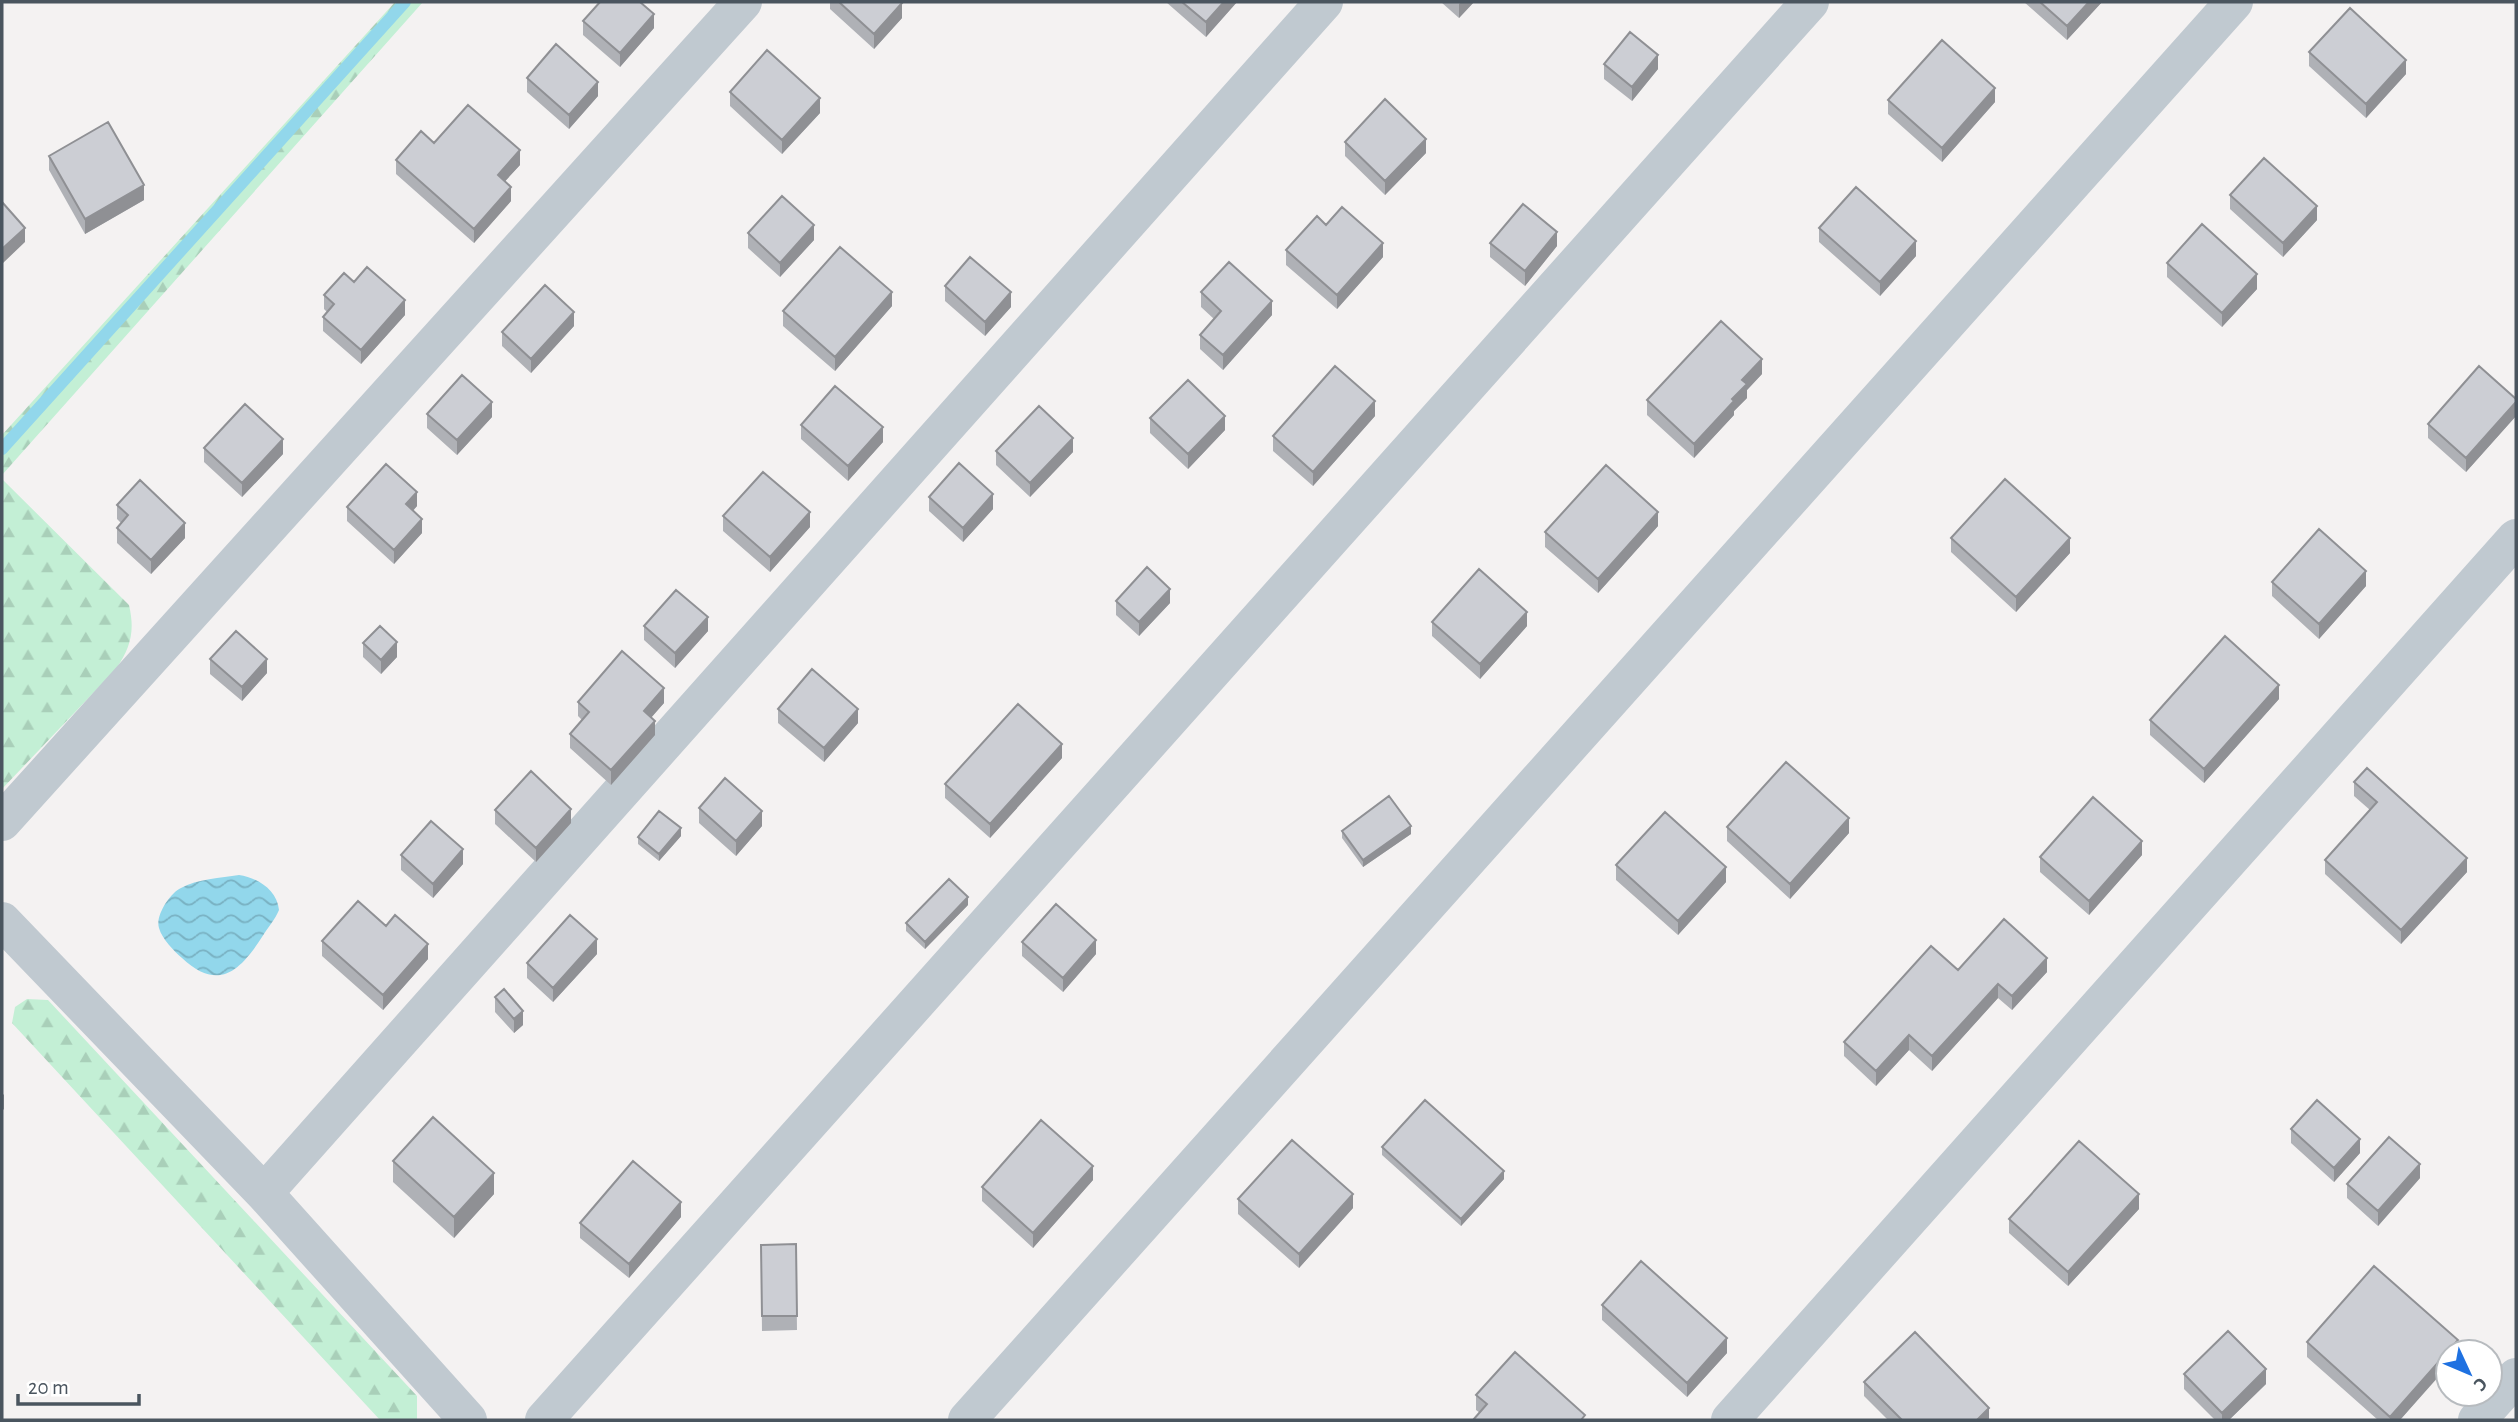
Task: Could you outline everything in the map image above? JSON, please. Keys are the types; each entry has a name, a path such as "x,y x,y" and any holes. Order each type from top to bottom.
{"street":[{"path":"2,822 743,2"},
{"path":"264,1193 1324,2"},
{"path":"544,1420 1810,2"},
{"path":"967,1420 2234,2"},
{"path":"1730,1420 2516,538"},
{"path":"2,923 264,1193 468,1420"},
{"path":"2477,1420 2516,1377"}],"green space":[{"path":"395,2 423,2 2,475 2,435"},
{"path":"2,479 129,605 132,623 128,646 116,669 2,789"},
{"path":"27,999 48,1000 417,1396 417,1420 380,1420 12,1023 15,1007"}],"water":[{"path":"239,875 265,886 275,897 279,910 254,949 237,968 217,975 207,974 195,968 169,945 159,928 159,917 168,900 181,888 202,881"}],"building":[{"path":"600,2 640,2 654,14 620,53 583,21"},
{"path":"839,2 901,2 902,3 874,34"},
{"path":"1182,2 1224,2 1206,22"},
{"path":"2040,2 2089,2 2067,26"},
{"path":"2350,8 2406,60 2366,104 2309,52"},
{"path":"1630,32 1658,55 1632,87 1604,64"},
{"path":"1942,40 1995,88 1942,148 1888,100"},
{"path":"556,44 598,82 569,115 527,78"},
{"path":"767,50 820,98 782,140 730,92"},
{"path":"1385,99 1426,139 1385,181 1345,142"},
{"path":"468,105 520,150 498,175 511,187 474,229 396,160 421,131 434,143"},
{"path":"108,122 144,185 85,219 49,156"},
{"path":"2264,158 2317,206 2283,243 2230,195"},
{"path":"1856,187 1916,241 1880,282 1819,228"},
{"path":"782,196 814,225 780,263 748,233"},
{"path":"2,202 25,228 2,249"},
{"path":"1523,204 1557,232 1525,271 1490,243"},
{"path":"1342,207 1383,243 1337,295 1286,250 1317,216 1326,225"},
{"path":"2202,224 2257,274 2222,313 2167,263"},
{"path":"840,247 892,292 835,357 783,311"},
{"path":"970,257 1011,292 985,322 945,286"},
{"path":"1229,262 1272,301 1223,355 1200,335 1221,311 1201,292"},
{"path":"367,267 405,300 361,350 323,317 334,304 324,295 344,273 354,282"},
{"path":"545,285 574,312 531,359 502,332"},
{"path":"1721,321 1762,359 1742,380 1747,384 1732,399 1734,401 1694,444 1647,400"},
{"path":"1335,366 1375,401 1313,472 1273,436"},
{"path":"2479,366 2516,399 2516,402 2466,458 2428,424"},
{"path":"462,375 492,402 457,440 427,414"},
{"path":"1188,380 1225,416 1188,454 1150,418"},
{"path":"835,386 883,427 848,466 801,425"},
{"path":"245,404 283,439 242,483 204,448"},
{"path":"1039,406 1073,438 1030,483 996,451"},
{"path":"959,463 993,494 963,528 929,497"},
{"path":"386,464 417,492 406,504 422,519 394,550 347,507"},
{"path":"1606,465 1658,512 1598,579 1545,532"},
{"path":"763,472 810,512 770,557 723,516"},
{"path":"2005,479 2070,538 2016,597 1951,538"},
{"path":"140,480 185,523 151,560 117,528 128,515 117,505"},
{"path":"2319,529 2366,571 2319,624 2272,582"},
{"path":"1147,567 1170,589 1139,622 1116,601"},
{"path":"1479,569 1527,612 1480,664 1432,622"},
{"path":"676,590 708,617 675,653 644,626"},
{"path":"380,626 397,642 381,660 363,643"},
{"path":"236,631 267,659 242,687 210,659"},
{"path":"2225,636 2279,685 2204,769 2150,720"},
{"path":"622,651 664,688 644,711 655,721 611,770 570,734 589,712 578,702"},
{"path":"812,669 858,709 824,748 778,709"},
{"path":"1018,704 1062,744 990,824 945,784"},
{"path":"1786,762 1849,818 1790,884 1727,827"},
{"path":"2367,768 2467,858 2401,930 2325,860 2377,802 2354,782"},
{"path":"531,771 571,809 536,848 495,810"},
{"path":"725,778 762,811 736,841 699,808"},
{"path":"1389,796 1411,826 1363,860 1342,831"},
{"path":"2093,797 2142,841 2089,901 2040,857"},
{"path":"659,811 681,828 659,854 638,837"},
{"path":"1665,812 1726,867 1678,921 1616,865"},
{"path":"431,821 463,849 433,884 401,855"},
{"path":"949,879 968,897 925,942 906,923"},
{"path":"358,901 386,926 395,915 428,944 383,995 322,941"},
{"path":"1056,904 1096,940 1063,978 1022,942"},
{"path":"570,915 597,939 553,988 527,963"},
{"path":"2004,919 2047,958 2012,996 1998,984 1932,1056 1909,1035 1876,1071 1844,1042 1931,946 1958,970"},
{"path":"504,989 523,1011 514,1019 495,997"},
{"path":"1425,1100 1504,1171 1461,1219 1382,1147"},
{"path":"2317,1100 2360,1139 2334,1168 2291,1129"},
{"path":"433,1117 494,1173 454,1217 393,1161"},
{"path":"1041,1120 1093,1166 1033,1233 982,1187"},
{"path":"2389,1137 2420,1164 2378,1211 2347,1184"},
{"path":"1292,1140 1353,1194 1299,1254 1238,1199"},
{"path":"2079,1141 2139,1194 2068,1272 2009,1219"},
{"path":"633,1161 681,1202 629,1264 580,1223"},
{"path":"796,1244 797,1316 762,1316 761,1245"},
{"path":"1641,1261 1727,1338 1687,1383 1602,1305"},
{"path":"2374,1266 2456,1338 2434,1338 2434,1367 2390,1417 2307,1342"},
{"path":"2228,1331 2266,1369 2222,1413 2184,1374"},
{"path":"1915,1332 1989,1408 1977,1420 1902,1420 1864,1382"},
{"path":"1515,1352 1585,1415 1581,1420 1473,1420 1487,1404 1476,1395"}],"waterway":[{"path":"2,449 405,2"}]}
